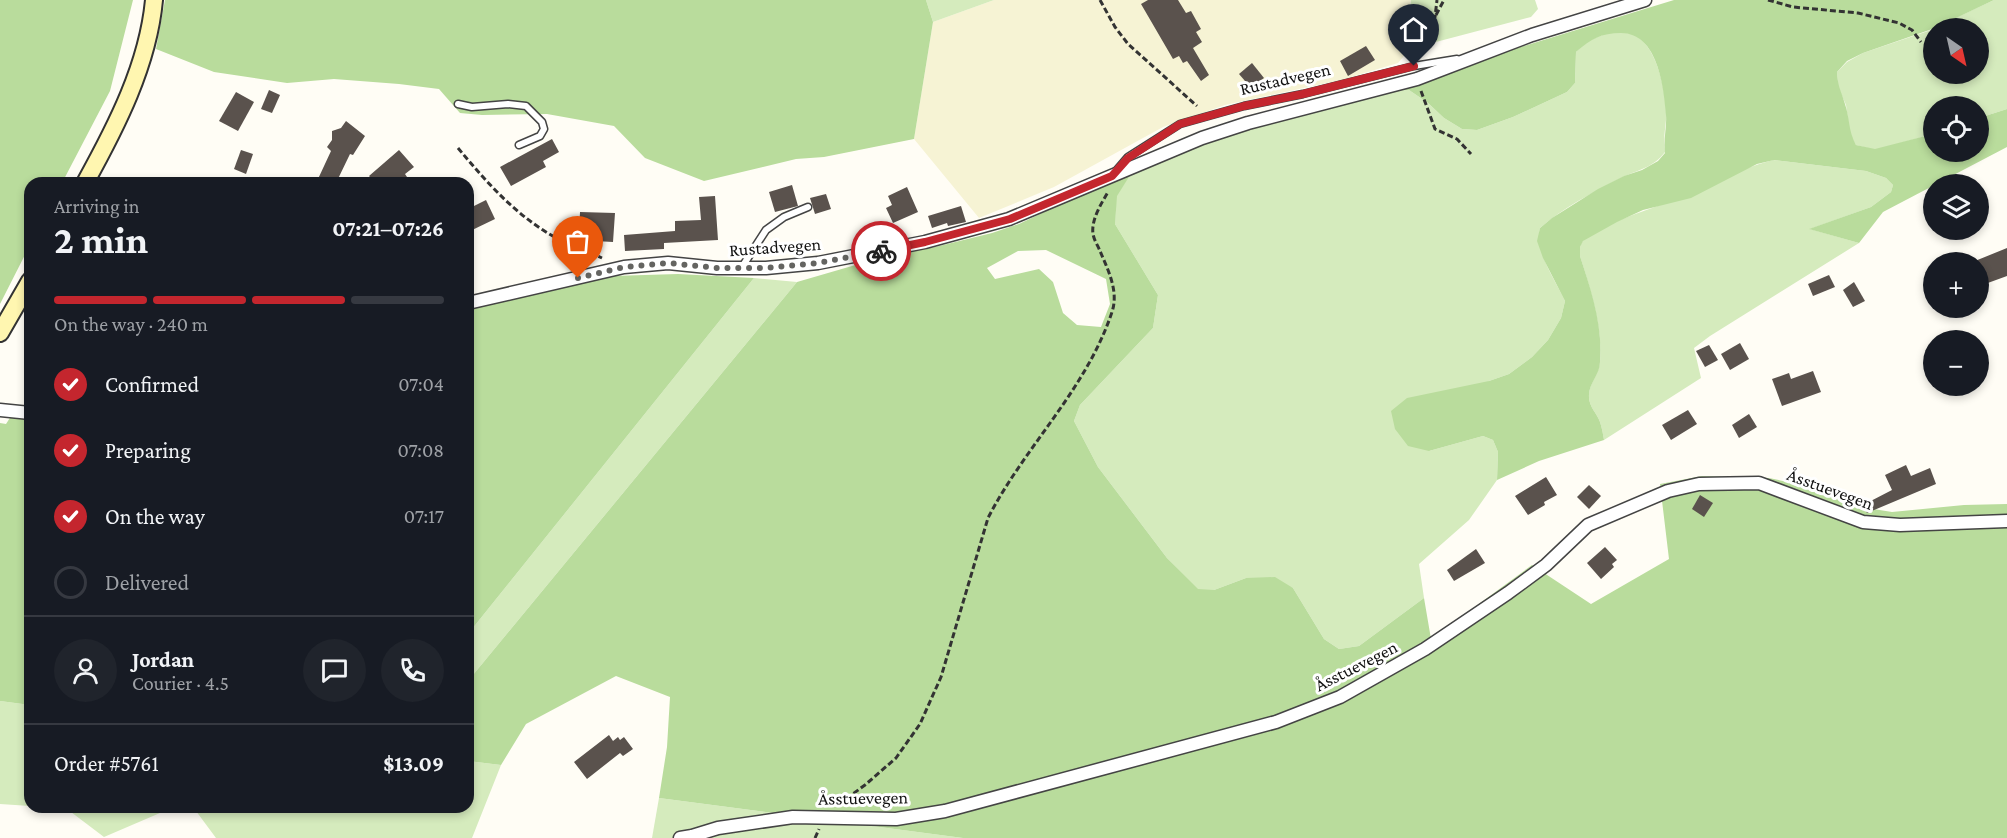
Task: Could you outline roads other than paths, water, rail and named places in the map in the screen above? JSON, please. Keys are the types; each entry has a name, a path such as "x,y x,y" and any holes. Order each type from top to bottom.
{"main road":[{"path":"89,177 128,98 152,26 154,0"},
{"path":"0,333 24,291"}],"street":[{"name":"Rustadvegen","path":"474,302 624,267 668,263 741,268 818,263 925,242 1010,219 1202,138 1417,79 1532,35 1645,0"},
{"path":"0,410 24,412"},
{"name":"Åsstuevegen","path":"680,838 718,828 793,817 896,819 945,811 1276,722 1341,697 1425,650 1508,594 1546,565 1588,525 1668,491 1699,484 1759,483 1863,522 1900,525 2007,520"}],"lane":[{"name":"Rustadvegen","path":"1112,176 1128,158 1180,124 1244,106 1303,94 1414,66 1483,54"},
{"path":"458,104 472,107 508,104 526,106 542,122 544,129 540,136 519,145"},
{"path":"741,268 766,231 784,217 808,207"}]}
